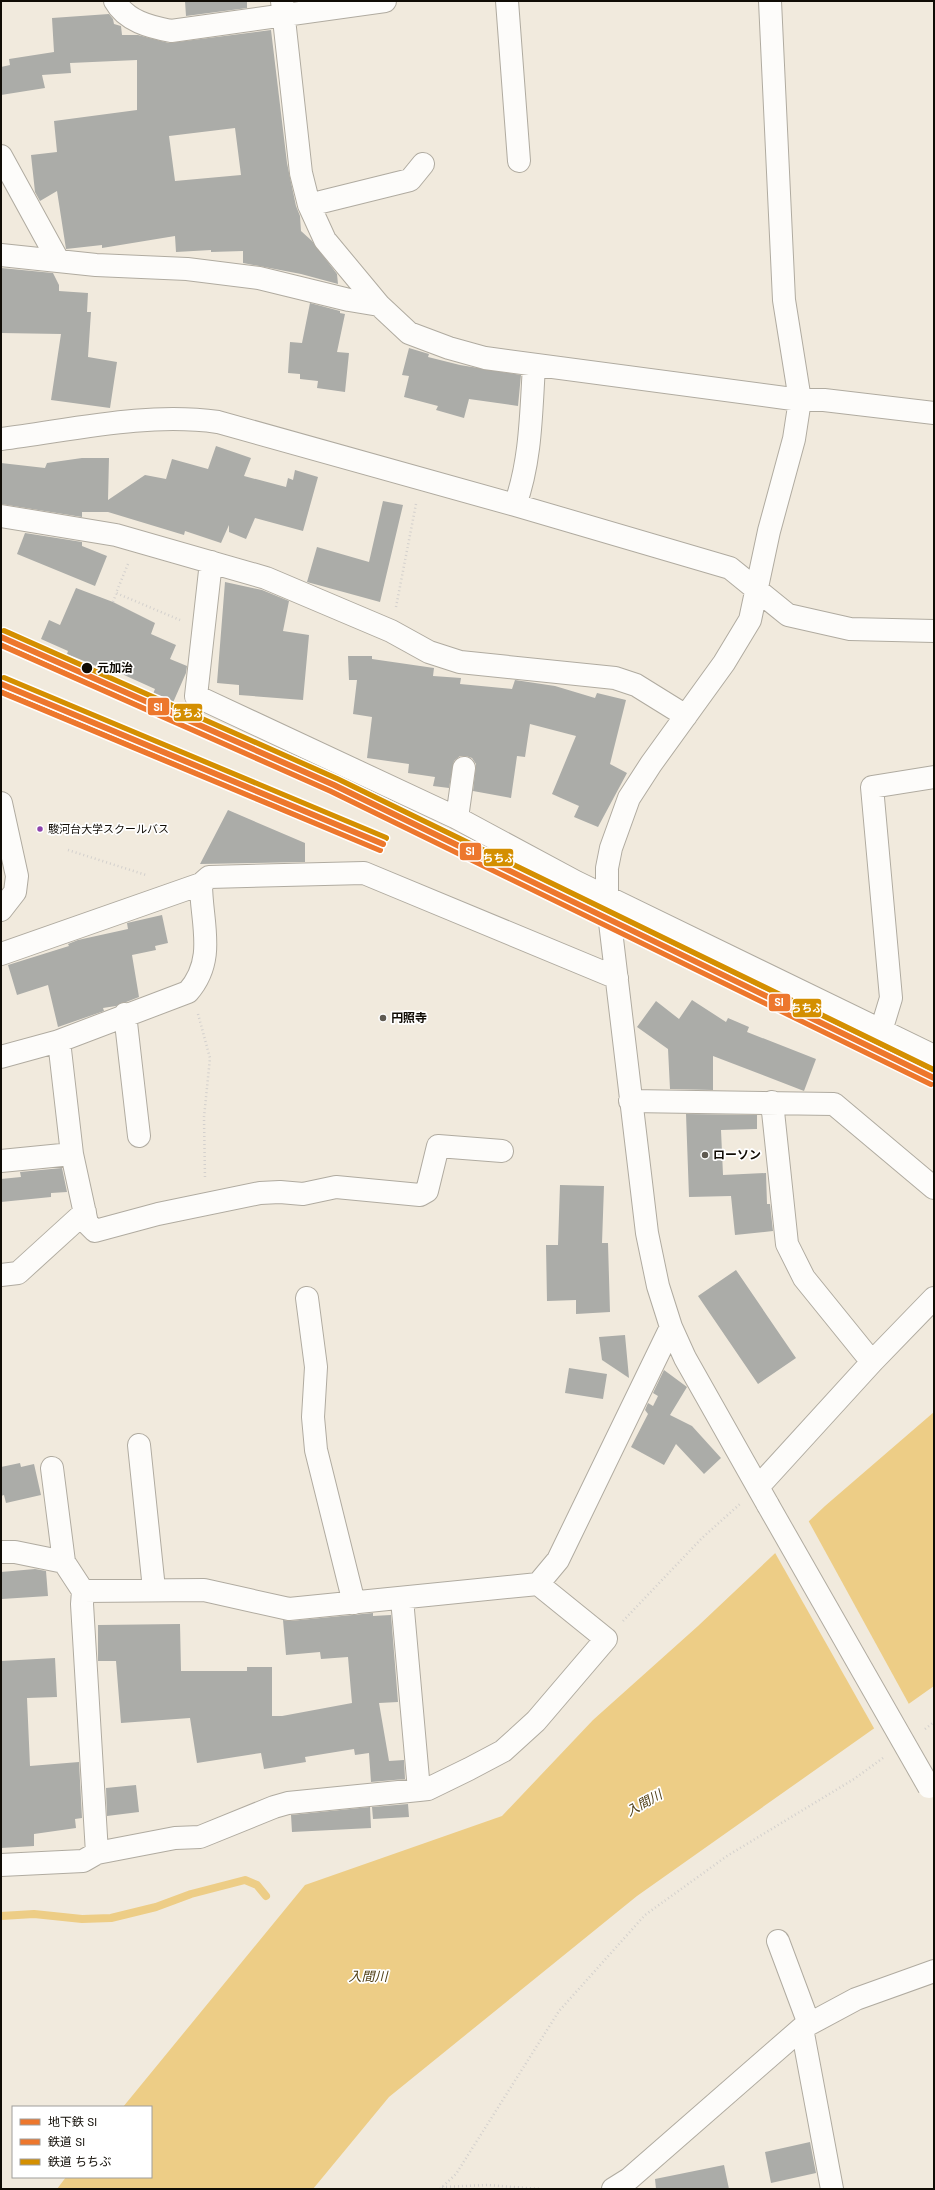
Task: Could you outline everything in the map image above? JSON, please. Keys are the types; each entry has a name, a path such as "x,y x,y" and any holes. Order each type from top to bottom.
{"street":[{"path":"115,1 119,9 144,25 171,31 283,8 384,1"},
{"path":"507,1 519,161"},
{"path":"770,1 784,300 800,400 794,439 769,531 750,620 724,664 650,764 629,798 611,848 607,868 607,897 630,1101 647,1233 658,1286 671,1327 685,1358 932,1792"},
{"path":"283,8 301,173 309,205 325,240 379,305 409,333 449,348 485,358 534,366 597,372 800,400 824,400 934,413"},
{"path":"1,156 58,260"},
{"path":"309,205 410,180 423,164"},
{"path":"1,255 96,265 187,269 259,278 349,300 379,305"},
{"path":"515,505 521,487 528,455 534,366"},
{"path":"1,440 131,422 198,420 218,422 515,505 730,568 788,615 850,629 934,631"},
{"path":"1,516 80,528 137,541 266,578 392,631 429,652 460,662 615,678 636,686 686,716"},
{"path":"211,562 196,696 457,818 576,882 934,1056"},
{"path":"457,818 464,768"},
{"path":"881,1031 890,998 872,787 934,777"},
{"path":"1,803 17,876 15,892 1,910"},
{"path":"1,954 201,884 208,877 364,873 617,978"},
{"path":"1,1057 20,1053 58,1041 125,1014 188,992 195,984 205,957 207,946 201,884"},
{"path":"125,1014 139,1136"},
{"path":"58,1041 72,1154 87,1223 95,1231 158,1214 205,1206 260,1193 280,1192 303,1194 336,1186 420,1195 427,1192 438,1146 502,1151"},
{"path":"630,1101 834,1104 934,1188"},
{"path":"772,1102 787,1244 804,1278 872,1362"},
{"path":"1,1161 72,1154"},
{"path":"1,1275 18,1273 85,1212"},
{"path":"307,1298 316,1367 313,1417 316,1450 354,1603"},
{"path":"763,1496 872,1362 934,1298"},
{"path":"83,1591 154,1589 204,1590 259,1604 289,1609 402,1599 538,1584 558,1560 671,1327"},
{"path":"139,1445 154,1589"},
{"path":"52,1468 64,1562 83,1591 82,1604 97,1853"},
{"path":"1,1552 15,1552 64,1562"},
{"path":"1,1865 83,1860 97,1853 175,1838 200,1837 274,1807 288,1804 428,1789 503,1751 536,1721 606,1639 538,1584"},
{"path":"402,1599 418,1790"},
{"path":"778,1940 806,2026 832,2189"},
{"path":"624,2186 806,2026 856,1999 934,1971"}],"path":[{"path":"392,631 418,496"},
{"path":"113,602 137,541"},
{"path":"116,593 203,630"},
{"path":"68,850 147,876"},
{"path":"191,988 210,1058 204,1117 205,1206"},
{"path":"606,1639 702,1538 763,1496"},
{"path":"922,1731 934,1722"},
{"path":"441,2188 456,2174 559,2011 645,1915 727,1856 854,1779 884,1757"},
{"path":"441,2188 487,2185 541,2189"}],"water":[{"name":"入間川","path":"934,1412 934,1686 637,1896 389,2097 313,2189 57,2189 65,2178 152,2178 152,2106 124,2106 305,1885 502,1816 593,1720 698,1626 825,1506"}],"pier":[{"path":"808,1520 910,1706 875,1730 774,1551"}],"building":[{"path":"185,1 247,1 247,8 186,16"},
{"path":"109,14 113,19 114,24 121,26 122,35 138,35 169,43 271,30 287,163 296,206 300,216 301,231 312,241 337,274 338,284 301,274 243,263 243,251 211,252 211,250 176,252 175,236 102,248 102,245 66,249 57,191 40,201 35,192 31,155 57,152 54,121 137,110 137,60 70,63 71,73 42,75 45,88 1,95 1,67 10,65 9,59 54,52 52,18","holes":["235,128 241,175 175,181 169,136"]},
{"path":"1,268 53,273 59,285 59,291 88,293 87,312 91,312 88,357 117,362 110,408 51,400 61,334 1,333"},
{"path":"310,303 340,311 340,313 345,314 337,352 349,353 345,392 317,388 318,381 300,379 300,374 288,373 290,342 302,343"},
{"path":"409,348 429,354 428,357 460,365 521,375 518,406 469,399 464,418 436,410 438,406 404,397 409,376 402,375"},
{"path":"216,446 251,458 244,476 286,487 288,478 293,480 295,470 318,477 303,531 255,518 246,539 229,532 229,525 221,543 185,531 184,535 108,512 82,512 82,517 1,504 1,463 45,468 47,463 82,458 109,458 108,500 145,475 166,479 172,459 208,469"},
{"path":"383,501 403,505 380,602 307,582 317,547 369,562"},
{"path":"25,533 82,542 82,546 107,556 95,586 17,554"},
{"path":"225,582 262,590 289,601 283,631 309,635 303,700 239,695 239,685 217,683"},
{"path":"76,588 113,602 155,623 151,634 176,645 170,659 187,666 186,673 168,714 148,706 155,689 102,665 101,668 67,654 68,651 41,639 49,620 60,625"},
{"path":"348,656 372,656 372,659 434,668 433,676 461,678 460,684 512,689 515,680 555,686 595,698 597,693 626,700 610,764 627,773 598,827 574,817 579,806 552,794 576,736 530,724 525,757 517,756 511,798 473,791 476,764 472,758 466,756 460,756 454,761 449,788 433,786 435,777 408,773 409,764 367,758 372,717 353,714 357,680 349,680"},
{"path":"228,810 305,843 305,862 200,864"},
{"path":"162,915 168,943 155,946 156,950 132,955 139,997 116,1006 103,1008 104,1011 58,1027 48,985 17,995 8,965 69,946 68,944 78,940 128,929 127,923"},
{"path":"692,1000 726,1022 728,1018 749,1027 747,1032 816,1059 804,1091 713,1056 713,1090 670,1089 668,1049 637,1027 656,1001 679,1019"},
{"path":"686,1114 757,1115 757,1129 721,1130 723,1175 766,1173 767,1204 770,1204 773,1231 735,1235 731,1196 689,1197"},
{"path":"62,1168 67,1192 51,1193 51,1197 1,1202 1,1179 21,1177 20,1172"},
{"path":"560,1185 604,1186 602,1243 608,1243 610,1312 576,1314 576,1300 547,1301 546,1245 558,1245"},
{"path":"736,1270 796,1358 758,1384 698,1296"},
{"path":"625,1335 629,1378 602,1360 599,1337"},
{"path":"569,1368 607,1374 603,1399 565,1393"},
{"path":"664,1370 687,1387 670,1415 692,1426 721,1458 704,1474 676,1444 664,1465 631,1447 648,1414 645,1410 648,1403 653,1406 658,1396 653,1393"},
{"path":"20,1463 21,1467 34,1464 41,1495 6,1503 4,1495 1,1496 1,1467"},
{"path":"35,1569 46,1571 48,1596 2,1599 1,1572"},
{"path":"373,1613 373,1616 391,1615 398,1702 379,1703 389,1761 404,1760 405,1779 371,1782 369,1753 355,1755 354,1749 305,1757 306,1762 264,1769 261,1753 197,1763 190,1718 121,1723 116,1661 98,1661 98,1625 180,1624 181,1671 247,1671 247,1667 272,1667 272,1716 282,1716 352,1703 348,1657 321,1659 320,1652 286,1655 283,1620 290,1621"},
{"path":"55,1658 57,1697 27,1698 30,1766 79,1762 82,1818 75,1819 76,1828 34,1834 34,1846 1,1848 1,1661"},
{"path":"136,1785 139,1812 107,1816 106,1788"},
{"path":"408,1804 409,1817 373,1819 372,1807"},
{"path":"370,1807 371,1828 292,1832 291,1815"},
{"path":"810,2142 816,2173 771,2183 765,2152"},
{"path":"724,2165 729,2189 656,2189 655,2179"}],"waterway":[{"path":"1,1916 34,1914 82,1919 111,1918 156,1907 191,1894 245,1880 257,1885 266,1896"}],"metro line":[{"name":"SI","path":"1,637 334,785 934,1078"},
{"name":"SI","path":"1,684 383,844"}],"rail line":[{"name":"ちちぶ","path":"4,631 337,779 934,1070"},
{"name":"SI","path":"1,645 331,791 931,1084"},
{"name":"ちちぶ","path":"4,678 386,838"},
{"name":"SI","path":"1,692 380,850"}],"place":[{"name":"元加治","path":"87,668"},
{"name":"駿河台大学スクールバス","path":"40,829"},
{"name":"円照寺","path":"383,1018"},
{"name":"ローソン","path":"705,1155"}]}
